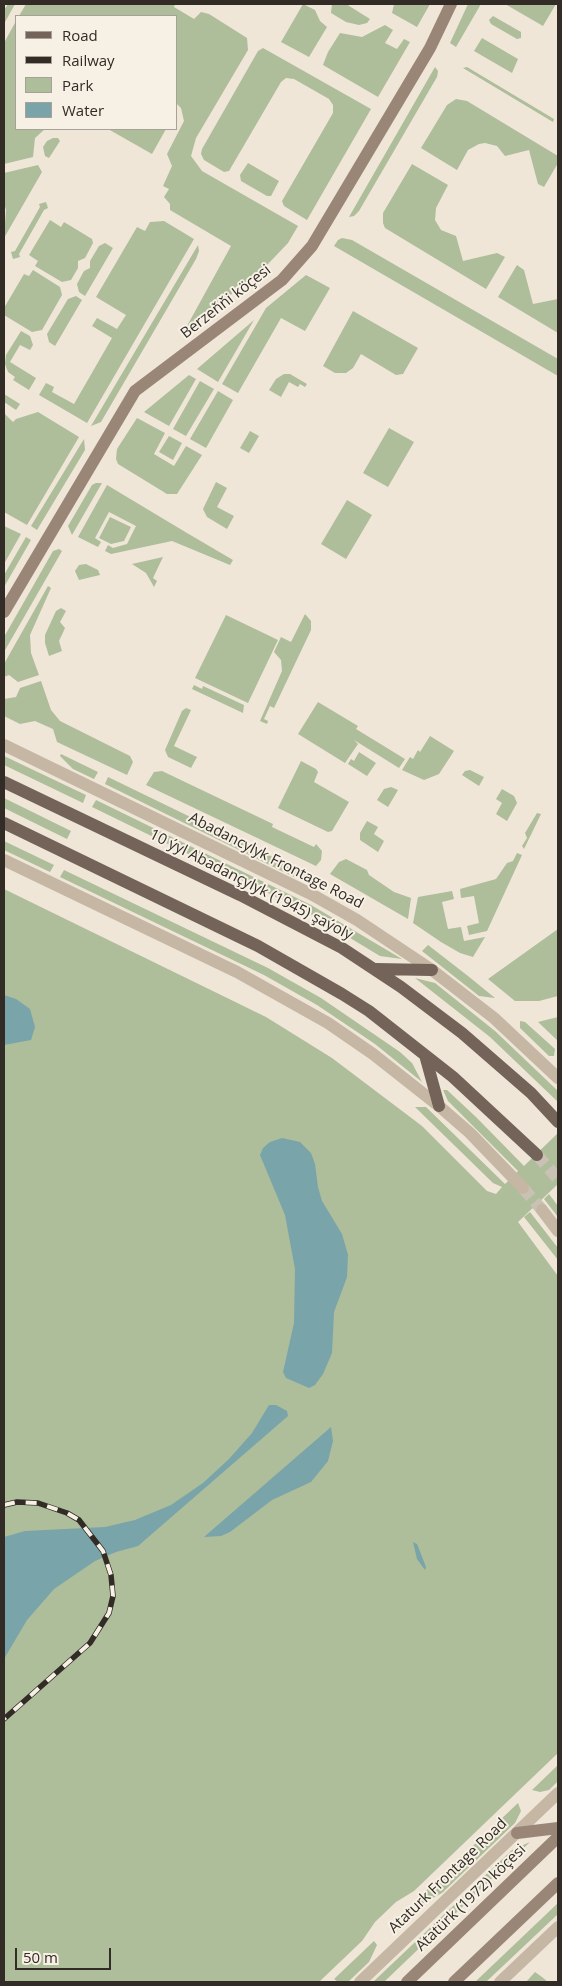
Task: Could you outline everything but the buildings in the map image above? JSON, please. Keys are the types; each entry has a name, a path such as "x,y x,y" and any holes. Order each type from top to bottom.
{"main road":[{"name":"10 ýyl Abadançylyk (1945) şaýoly","path":"4,782 301,925 376,969 487,1053 531,1093 558,1122"},
{"path":"4,823 258,946 369,1011 486,1106 536,1155"},
{"path":"376,969 432,970"},
{"path":"425,1055 440,1106"}],"street":[{"name":"Berzeňňi köçesi","path":"4,612 135,391 282,280 312,246 430,48 451,4"},
{"name":"Abadancylyk Frontage Road","path":"4,745 311,894 356,920 432,970 494,1018 558,1078"},
{"path":"4,860 270,988 361,1045 440,1106 470,1133 523,1188"},
{"path":"542,1210 558,1230"},
{"name":"Ataturk Frontage Road","path":"360,1982 558,1793"},
{"path":"517,1832 558,1828"},
{"name":"Atatürk (1972) köçesi","path":"407,1982 558,1837"},
{"path":"454,1982 558,1883"},
{"path":"500,1982 558,1927"}],"green space":[{"path":"8,4 15,4 4,24 4,10"},
{"path":"26,4 175,4 174,7 194,19 201,12 209,14 247,38 248,50 196,138 191,156 202,171 298,226 288,243 268,264 182,335 231,246 170,210 170,204 164,197 169,189 163,186 172,166 167,154 184,121 181,108 178,105 178,15 20,15"},
{"path":"303,4 315,10 320,21 327,27 309,57 281,42"},
{"path":"332,4 346,4 370,19 367,23 359,25 346,22 331,13"},
{"path":"394,4 430,4 417,27 392,13"},
{"path":"468,4 481,4 456,47 450,43"},
{"path":"505,4 556,4 543,26"},
{"path":"493,16 521,32 521,38 517,39 491,24 489,20"},
{"path":"15,23 15,130 44,130 35,138 33,157 4,164 4,43"},
{"path":"385,25 393,30 385,43 397,49 404,39 410,42 378,97 323,65 328,52 340,33 362,37"},
{"path":"482,38 518,59 512,73 474,51"},
{"path":"263,48 371,109 307,220 284,206 282,201 333,113 333,105 329,99 294,79 286,78 281,82 229,171 224,172 204,160 201,154 202,149 258,51"},
{"path":"435,67 438,71 437,77 359,211 354,216 349,217"},
{"path":"467,67 554,119 553,122 463,68"},
{"path":"456,99 467,101 558,156 558,163 544,187 538,184 529,150 505,156 497,146 485,143 479,144 468,150 457,170 421,148 447,105"},
{"path":"110,130 165,130 152,154"},
{"path":"58,138 60,141 49,158 45,156 43,147 47,141"},
{"path":"248,163 279,181 271,196 267,196 241,181 240,175"},
{"path":"412,164 448,185 436,208 435,220 441,230 456,236 463,261 497,253 505,257 486,289 385,228 383,213"},
{"path":"38,165 42,172 4,238 6,210 4,203 4,173"},
{"path":"46,202 48,208 44,210 19,254 20,257 13,259 11,252 15,251 40,207 39,204"},
{"path":"50,220 61,227 64,222 92,239 93,243 85,258 78,261 78,268 71,280 62,282 35,266 38,261 29,255"},
{"path":"164,221 194,239 87,423 39,395 46,383 54,387 52,392 74,404 112,338 92,326 97,318 117,329 126,315 96,297 137,227 145,231 150,222"},
{"path":"342,238 352,240 558,359 558,376 334,246"},
{"path":"105,243 113,248 85,296 79,292 77,284 84,271 90,268 90,261 99,246"},
{"path":"198,245 199,251 196,259 101,422 91,426"},
{"path":"517,265 524,270 533,304 558,299 558,333 498,297"},
{"path":"33,270 60,287 62,295 42,330 32,332 4,315 4,308 24,274 29,276"},
{"path":"306,275 330,288 305,331 281,318 238,393 222,384 266,308"},
{"path":"76,296 82,300 55,346 49,342 47,334 68,299"},
{"path":"353,311 418,348 403,374 396,375 361,354 353,368 346,373 335,373 323,366"},
{"path":"254,320 218,382 197,369"},
{"path":"21,331 30,336 33,345 30,350 20,345 10,362 36,378 29,390 13,380 15,377 8,372 5,364 6,355"},
{"path":"284,374 290,374 307,384 305,387 300,384 298,387 289,382 281,397 269,390 276,379"},
{"path":"189,375 196,379 169,426 144,412"},
{"path":"200,381 214,389 186,436 173,429"},
{"path":"218,391 233,400 206,448 190,439"},
{"path":"4,394 20,404 16,410 4,402"},
{"path":"38,412 79,437 27,525 4,512 4,413 13,422 16,419"},
{"path":"137,418 165,433 154,454 174,466 186,446 202,455 177,494 167,494 118,464 116,459 117,449"},
{"path":"389,428 414,442 388,487 363,473"},
{"path":"250,431 259,436 249,453 240,448"},
{"path":"169,436 182,443 173,460 159,452"},
{"path":"84,439 85,450 37,530 31,526"},
{"path":"216,482 227,488 217,507 234,516 227,529 207,517 203,509"},
{"path":"102,483 72,535 68,526 92,485"},
{"path":"107,485 233,560 230,565 172,541 111,554 105,551 108,545 113,548 127,544 136,526 109,512 95,538 101,542 98,547 78,537"},
{"path":"347,500 372,515 346,559 321,544"},
{"path":"110,517 131,527 124,541 111,544 99,538"},
{"path":"4,526 21,534 4,564"},
{"path":"26,537 31,540 4,587 4,575"},
{"path":"59,549 62,551 4,652 4,637 53,551"},
{"path":"163,557 153,578 157,581 154,587 146,573 132,564"},
{"path":"86,564 98,570 100,575 79,580 75,571 79,565"},
{"path":"48,586 51,588 30,635 31,653 39,675 18,682 9,675 4,677 4,664"},
{"path":"61,608 66,611 60,622 65,628 59,641 62,651 49,656 45,635 56,611"},
{"path":"305,614 311,621 311,630 274,708 270,706 264,719 268,721 267,724 260,721 282,671 281,660 274,652 281,637 291,642"},
{"path":"226,615 278,640 248,703 195,678"},
{"path":"41,681 51,710 60,721 130,756 133,762 127,775 57,742 53,729 35,721 20,724 4,716 4,699 16,697 20,688"},
{"path":"194,685 202,689 203,686 244,705 243,713 192,689"},
{"path":"318,702 358,726 356,729 405,759 399,768 354,740 358,744 345,763 298,734"},
{"path":"186,708 191,710 174,746 197,757 191,768 168,757 165,750 182,711"},
{"path":"430,736 454,751 439,774 424,780 402,770 410,757 413,759 418,750 420,752"},
{"path":"359,752 376,763 367,776 348,764 351,759 354,761"},
{"path":"61,754 98,772 94,779 73,769 60,756"},
{"path":"4,756 86,795 83,803 4,765"},
{"path":"301,761 318,772 314,782 349,802 332,831 328,832 278,808"},
{"path":"470,770 484,777 479,786 462,775 465,771"},
{"path":"162,771 273,824 272,827 314,847 316,844 322,851 321,860 316,866 146,785 154,772"},
{"path":"108,777 310,875 306,879 296,878 105,784"},
{"path":"391,787 398,790 388,807 377,800 384,789"},
{"path":"502,789 514,796 517,803 507,821 496,814 502,803 496,799"},
{"path":"4,798 71,831 67,839 4,808"},
{"path":"96,800 311,905 402,959 380,956 307,912 92,807"},
{"path":"537,813 541,814 524,849 522,846 527,838 525,833"},
{"path":"367,821 378,827 374,834 384,841 378,852 360,840 360,833"},
{"path":"4,841 54,865 50,872 4,850"},
{"path":"517,853 522,855 487,931 469,935 467,926 479,923 474,896 461,898 460,889 496,879 507,863 513,861"},
{"path":"346,859 367,870 369,875 394,892 411,898 408,919 330,874 339,862"},
{"path":"64,870 268,968 321,998 400,1052 412,1063 422,1082 375,1044 317,1005 264,975 60,877"},
{"path":"4,889 266,1017 332,1058 422,1126 487,1191 496,1194 502,1187 493,1183 415,1107 426,1107 505,1184 518,1171 448,1101 443,1090 447,1090 476,1117 524,1166 558,1133 558,1184 518,1222 558,1276 558,1753 414,1891 396,1902 375,1922 362,1941 319,1982 4,1982"},
{"path":"452,891 454,899 442,902 448,929 461,927 464,941 485,937 473,957 460,953 413,923 418,897"},
{"path":"558,929 558,996 539,1001 515,1001 488,979"},
{"path":"428,945 495,998 479,996 422,951"},
{"path":"415,978 435,983 495,1031 558,1091 558,1102 490,1037"},
{"path":"558,1017 558,1041 538,1022"},
{"path":"520,1021 525,1022 555,1049 554,1056 549,1056 520,1028"},
{"path":"549,1194 558,1206 558,1217 544,1199"},
{"path":"530,1212 558,1248 558,1260 524,1217"},
{"path":"558,1765 558,1781 549,1790 540,1792 532,1790"},
{"path":"518,1803 521,1811 515,1823 442,1893 420,1905 416,1900"},
{"path":"530,1842 384,1982 373,1982 512,1850"},
{"path":"558,1903 558,1914 486,1982 475,1982"},
{"path":"374,1941 377,1945 369,1962 348,1982 338,1982 334,1979"},
{"path":"535,1972 542,1977 548,1982 526,1982"}],"water":[{"path":"4,995 16,999 30,1009 35,1027 31,1040 4,1045"},
{"path":"282,1138 300,1142 311,1153 322,1201 342,1234 348,1255 347,1277 334,1312 332,1353 323,1374 315,1385 309,1388 286,1378 283,1372 294,1323 295,1269 285,1215 260,1155 263,1148 270,1142"},
{"path":"269,1405 276,1405 287,1411 288,1416 138,1546 116,1552 95,1561 54,1589 27,1620 4,1659 4,1537 25,1531 105,1527 135,1520 171,1505 203,1483 229,1459 252,1433"},
{"path":"331,1427 333,1441 328,1461 311,1482 272,1500 230,1532 221,1536 204,1537"},
{"path":"413,1542 417,1544 426,1567 425,1570 417,1559"}],"tunnel":[{"path":"537,1155 558,1179"},
{"path":"523,1188 542,1210"}],"railway":[{"path":"4,1505 17,1502 38,1503 67,1513 79,1520 103,1551 111,1575 113,1596 109,1613 90,1643 4,1719"}]}
